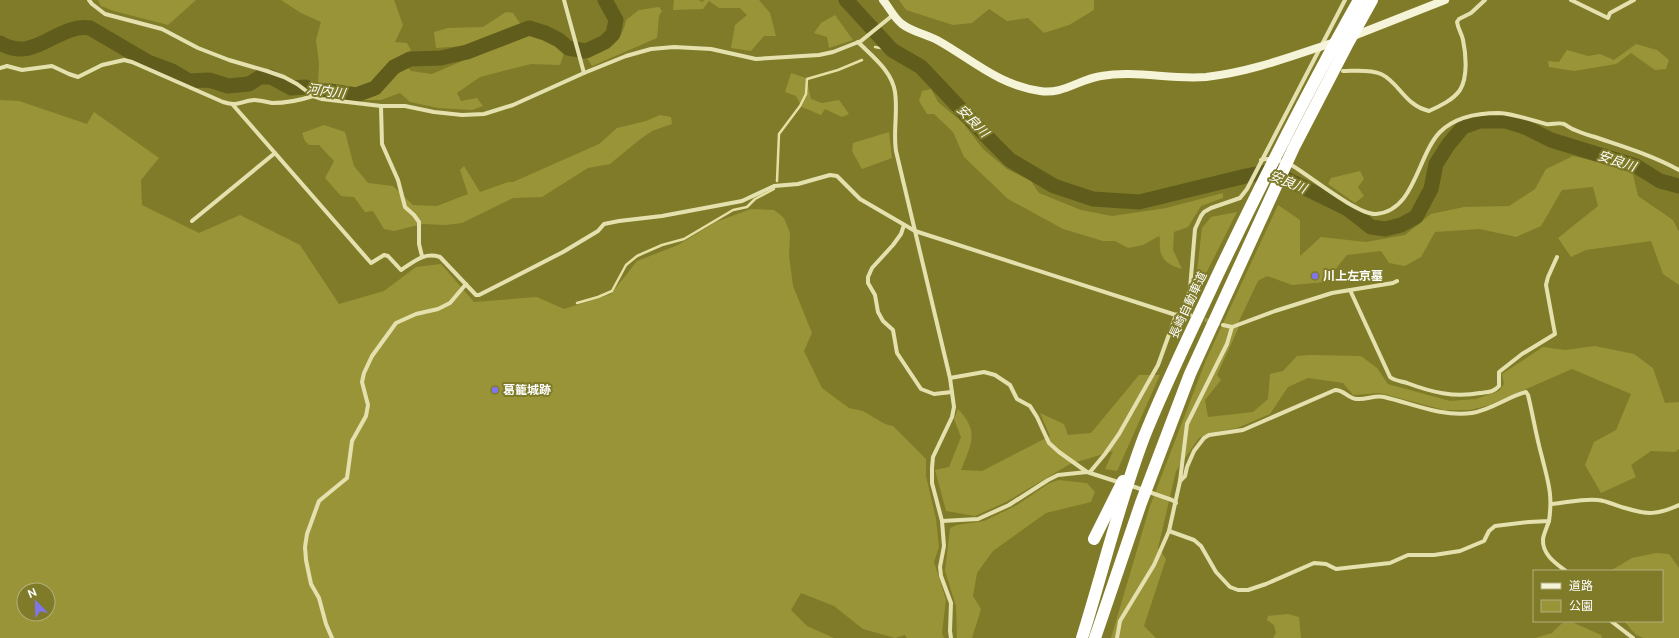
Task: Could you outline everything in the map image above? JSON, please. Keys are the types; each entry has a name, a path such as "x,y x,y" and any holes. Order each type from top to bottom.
{"highway":[{"name":"長崎自動車道","path":"1082,638 1118,514 1144,437 1189,336 1251,205 1359,0"},
{"path":"1096,638 1141,503 1190,374 1294,148 1372,0"},
{"path":"1094,539 1144,437"},
{"path":"1103,638 1120,564"}],"street":[{"path":"89,0 105,14 162,29 198,48 229,60 266,71 297,84 313,96 322,99 381,106 405,106 434,112 462,115 484,114 512,105 626,56 651,49 674,47 711,49 756,59 819,55 833,52 860,42 890,18"},
{"path":"564,0 584,73"},
{"path":"883,0 890,18 937,40 1000,79 1041,92 1056,91 1099,76 1142,74 1207,77 1272,64 1365,32 1445,0"},
{"path":"942,521 978,519 1009,505 1048,480 1058,476 1089,472 1119,434 1155,371 1176,315 1182,312 1190,289 1194,229 1204,212 1240,198 1247,189 1319,47 1345,0"},
{"path":"1343,71 1380,74 1389,80 1406,98 1421,109 1429,111 1442,105 1453,98 1461,89 1464,76 1466,62 1463,40 1457,22 1458,19 1471,13 1485,0"},
{"path":"1571,0 1608,18 1610,13 1634,0"},
{"path":"860,42 880,64 889,77 895,91 894,137 950,378 954,407 952,417 933,457 932,483 942,521 944,546 940,567 941,576 951,603 951,638"},
{"path":"0,68 7,66 22,70 52,66 78,77 102,65 124,60 132,62 233,105 371,263 384,255 388,256 401,270 422,256 433,255 440,257 476,295 480,295 563,252 598,231 604,224 662,216 742,202 774,186 798,184 830,175 837,176 860,199 915,231 1176,315"},
{"path":"233,105 250,100 273,103 305,99 313,96"},
{"path":"381,106 382,144 398,180 405,207 414,215 418,222 418,244 422,256"},
{"path":"1261,160 1266,159 1283,162 1293,166 1354,206 1374,214 1382,213 1392,210 1402,201 1408,192 1433,140 1441,131 1465,117 1499,113 1549,125 1564,124 1575,130 1660,159 1679,170"},
{"path":"192,221 275,153"},
{"path":"904,224 901,234 872,268 868,277 868,282 875,295 878,312 883,321 893,330 897,353 921,388 934,394 952,392"},
{"path":"1350,290 1390,377 1394,380 1432,392 1465,396 1494,391 1500,386 1499,372 1522,354 1555,334 1546,285 1557,257"},
{"path":"1223,325 1232,328 1311,299 1332,293 1393,283 1397,281"},
{"path":"332,638 326,624 319,598 311,584 308,573 305,547 307,534 319,502 347,478 352,441 366,416 368,405 362,382 364,373 372,356 396,322 416,314 438,309 450,303 466,284"},
{"path":"1182,312 1190,315"},
{"path":"1117,638 1120,621 1154,565 1169,532 1174,501 1180,481 1187,424 1228,344 1232,328"},
{"path":"950,378 984,372 995,375 1010,385 1017,399 1030,406 1037,417 1049,443 1058,452 1089,472 1174,501"},
{"path":"1180,481 1185,476 1194,451 1204,438 1209,435 1244,430 1335,390 1342,390 1356,400 1383,397 1414,407 1451,413 1472,413 1493,407 1526,392 1549,480 1551,504 1549,521 1543,539 1544,548 1548,557 1565,570"},
{"path":"1551,504 1570,503 1581,500 1598,500 1612,503 1624,508 1655,514 1679,505"},
{"path":"1169,532 1194,540 1201,546 1216,572 1230,587 1238,590 1248,590 1266,584 1314,563 1326,564 1336,569 1390,563 1408,554 1434,555 1460,552 1484,542 1489,531 1495,526 1549,521"},
{"path":"1612,622 1633,638"}],"green space":[{"path":"98,0 196,0 168,25 114,11 101,6"},
{"path":"281,0 394,0 403,25 395,42 407,43 411,50 402,61 411,71 432,74 469,58 463,46 436,48 434,32 448,28 483,27 506,12 513,13 522,26 536,36 550,40 565,50 560,65 531,64 480,77 457,93 461,101 477,98 483,106 472,110 438,108 410,102 400,93 381,100 360,100 325,96 318,83 319,63 316,40 321,22 301,13"},
{"path":"674,0 698,0 703,2 704,0 759,0 770,13 776,36 764,36 751,51 731,48 735,25 747,15 740,8 719,8 709,1 703,9 673,10"},
{"path":"899,0 1094,0 1094,10 1069,25 1044,33 1028,18 1007,21 989,9 972,23 953,25 906,10"},
{"path":"659,7 662,11 659,16 657,38 592,66 587,58 607,49 617,41 624,28 626,20 639,10"},
{"path":"835,15 853,40 829,48 827,37 814,33 821,23"},
{"path":"1636,44 1657,50 1669,60 1666,69 1655,70 1631,53 1616,64 1574,71 1549,67 1548,61 1559,62 1567,50 1588,56 1600,54 1614,60"},
{"path":"791,73 806,78 811,99 822,103 839,100 849,114 842,117 825,109 821,115 802,107 796,96 785,92"},
{"path":"931,89 938,102 963,123 983,149 1007,169 1031,181 1039,193 1081,210 1112,216 1166,208 1223,193 1223,198 1201,206 1188,227 1174,232 1173,250 1182,269 1164,260 1161,253 1159,236 1143,245 1128,248 1115,241 1103,241 1063,229 1008,199 964,157 953,132 934,114 927,114 919,101 922,91"},
{"path":"0,100 19,101 87,124 94,112 159,158 141,180 142,205 199,233 240,215 300,245 339,304 384,291 416,267 441,264 474,302 537,297 564,309 611,294 637,261 678,245 716,222 751,209 774,210 784,218 790,233 789,255 793,286 812,333 804,351 822,388 849,408 863,411 885,424 893,426 926,459 926,476 936,519 939,547 934,562 946,600 942,633 944,638 907,638 905,635 895,638 863,629 834,606 801,593 791,610 807,626 834,638 0,638"},
{"path":"660,115 671,117 672,124 652,131 610,164 588,168 542,197 513,198 462,223 446,225 422,224 394,231 384,229 373,211 365,212 354,197 341,196 325,178 334,161 319,145 309,145 305,141 302,133 324,125 345,132 354,166 368,183 393,186 413,205 437,206 468,194 460,170 464,166 480,192 508,182 513,182 599,144 617,128 646,121"},
{"path":"889,132 892,158 862,169 852,151 853,143"},
{"path":"1573,156 1632,170 1638,196 1673,220 1679,232 1679,285 1663,274 1651,241 1586,250 1571,257 1558,238 1598,206 1593,187 1562,190 1541,226 1516,237 1480,229 1435,232 1421,257 1405,266 1389,263 1381,251 1347,255 1325,282 1292,285 1267,276 1258,281 1239,321 1238,329 1217,375 1221,380 1205,400 1208,417 1253,412 1268,399 1270,374 1283,371 1297,356 1361,356 1377,368 1388,384 1450,401 1476,399 1499,391 1504,384 1502,374 1543,347 1565,350 1595,346 1634,354 1653,368 1665,403 1679,402 1679,449 1675,452 1651,451 1631,465 1636,477 1601,493 1585,465 1594,442 1616,430 1631,394 1572,369 1490,405 1470,410 1444,410 1380,393 1353,395 1343,383 1308,378 1288,387 1270,414 1237,428 1209,433 1199,438 1176,471 1158,548 1166,559 1144,626 1156,638 1111,638 1150,506 1206,360 1278,205 1300,220 1300,256 1321,237 1366,242 1405,235 1431,214 1464,207 1509,206 1535,189 1546,169"},
{"path":"1360,171 1364,179 1358,187 1364,196 1355,203 1328,184 1331,178"},
{"path":"1237,212 1194,297 1202,228 1211,217"},
{"path":"1139,375 1160,375 1117,471 1105,469 1113,451 1070,464 1006,502 975,516 946,511 935,470 949,467 961,437 954,419 958,409 965,417 969,425 972,438 961,470 982,471 1050,436 1040,413 1064,424 1068,435 1091,433"},
{"path":"1058,480 1087,483 1095,492 1091,502 1046,513 993,551 977,573 973,596 981,609 972,638 957,638 956,606 945,571 950,528 957,525 984,521 1017,505 1048,484"},
{"path":"1656,553 1669,554 1679,568 1679,638 1643,638 1635,634 1625,622 1663,622 1663,570 1612,570 1632,558"},
{"path":"1288,614 1299,617 1301,638 1273,638 1276,633 1274,625 1267,620 1268,616"},
{"path":"1572,622 1601,635 1602,638 1535,638 1552,633 1562,623"}],"waterway":[{"name":"河内川","path":"0,43 13,48 24,49 35,46 67,31 78,28 90,28 148,62 172,71 189,81 209,80 228,86 249,84 260,77 271,77 291,88 305,87 319,91 356,95 375,88 394,67 410,59 441,58 467,52 529,28 545,33 559,40 568,48 586,51 605,42 613,34 616,20 605,0"},
{"name":"安良川","path":"846,0 892,50 921,67 1010,160 1054,186 1093,199 1139,202 1270,171 1348,209 1371,227 1385,229 1401,225 1416,217 1431,189 1436,164 1448,145 1463,127 1480,121 1506,121 1525,127 1551,140 1636,166 1660,181 1679,186"},
{"path":"875,47 892,50"},
{"path":"777,181 779,134 800,106 806,94 807,79 838,70 862,60"},
{"path":"577,303 612,291 626,265 637,256 662,245 684,239 733,210 747,207 755,199 774,189"}],"tunnel":[{"path":"1199,318 1223,325"}],"place":[{"name":"川上左京墓","path":"1315,276"},
{"name":"葛籠城跡","path":"495,390"}]}
